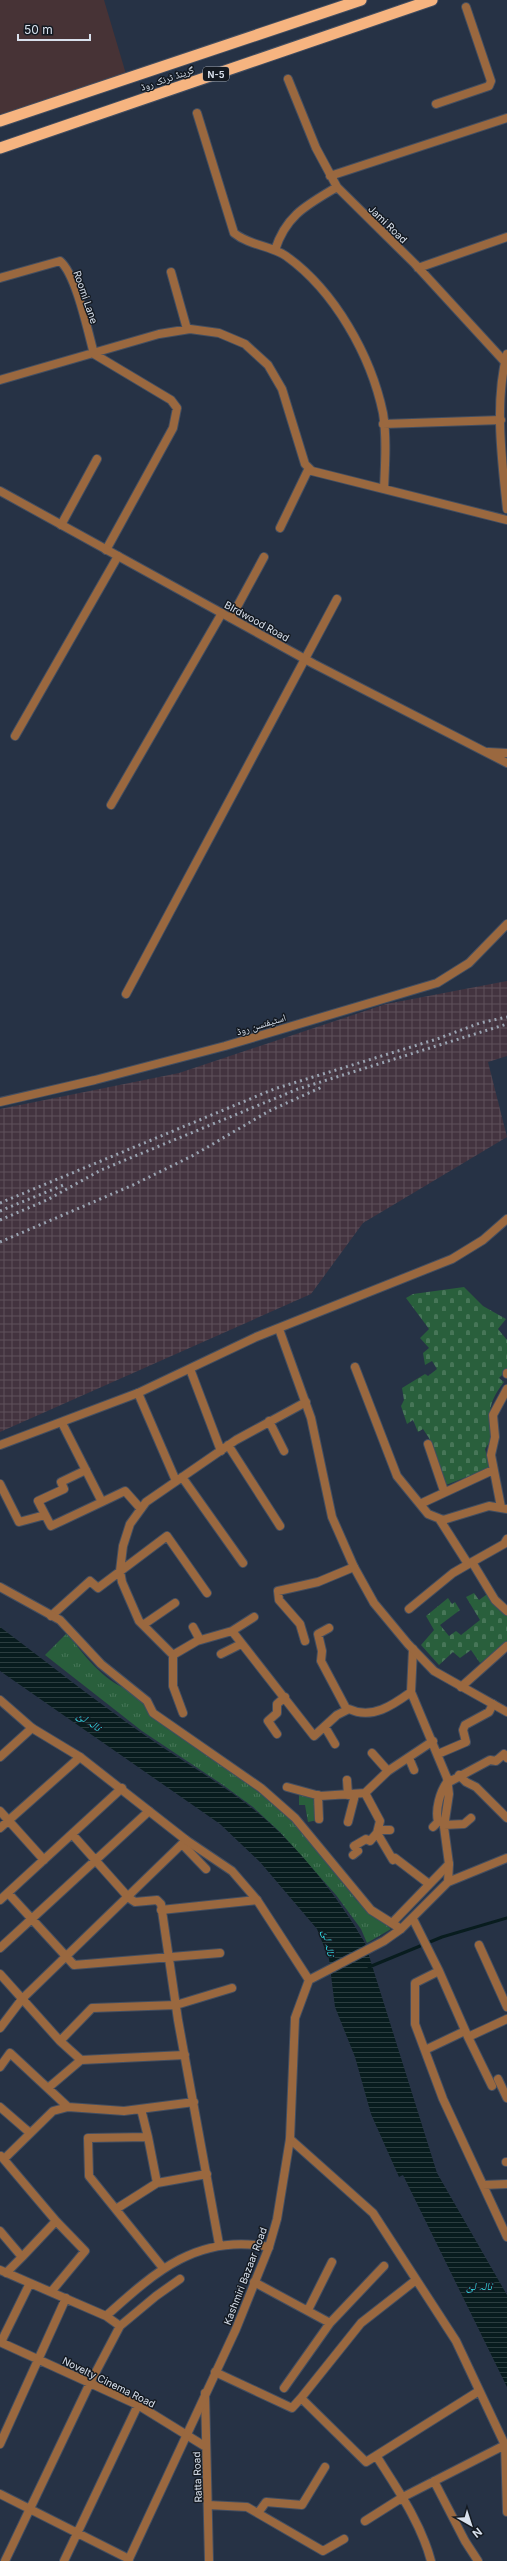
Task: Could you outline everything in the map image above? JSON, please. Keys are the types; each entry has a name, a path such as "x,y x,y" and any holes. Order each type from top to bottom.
{"highway":[{"name":"گرینڈ ٹرنک روڈ","path":"0,121 361,0"},
{"name":"گرینڈ ٹرنک روڈ","path":"0,148 432,0"}],"street":[{"path":"436,104 489,86 492,81 466,7"},
{"name":"Jami Road","path":"288,79 316,148 337,187 506,358"},
{"path":"197,113 234,233 253,244 275,250 297,264 350,327 371,372 383,424 384,489"},
{"path":"330,176 507,118"},
{"path":"275,250 285,224 312,202 337,187"},
{"path":"418,268 507,237"},
{"name":"Roomi Lane","path":"0,278 54,261 64,264 76,292 94,354"},
{"path":"171,272 187,329"},
{"path":"0,380 159,334 187,329 219,333 245,344 268,365 282,389 305,464 312,471 507,520"},
{"path":"94,354 171,400 177,408 173,428 106,550"},
{"path":"506,358 500,420 501,453 507,509"},
{"path":"383,424 500,420"},
{"path":"61,525 97,459"},
{"path":"280,528 309,468"},
{"name":"BIrdwood Road","path":"0,491 305,659 507,763"},
{"path":"16,736 118,556"},
{"path":"231,618 264,557"},
{"path":"126,994 337,599"},
{"path":"111,805 222,613"},
{"path":"483,751 507,753"},
{"name":"اسٹیفنسن روڈ","path":"0,1102 95,1080 225,1046 437,983 469,963 507,924"},
{"path":"0,1445 62,1423 138,1393 256,1337 452,1259 483,1240 507,1219"},
{"path":"279,1329 306,1402 332,1517 354,1567 374,1603 434,1671 507,1712"},
{"path":"355,1367 396,1476 428,1514 440,1520 495,1600 507,1611"},
{"path":"190,1369 221,1451"},
{"path":"440,1520 489,1506 504,1508 493,1470 491,1456 495,1437 493,1415 507,1389"},
{"path":"138,1393 179,1479 243,1563"},
{"path":"183,1713 173,1686 173,1655 143,1625 122,1582 120,1571 123,1546 130,1524 146,1502 228,1445 269,1421 306,1402"},
{"path":"269,1421 284,1450"},
{"path":"62,1423 102,1502"},
{"path":"428,1444 444,1491"},
{"path":"228,1445 280,1526"},
{"path":"86,1470 61,1482 64,1489 38,1501 51,1526 125,1491 141,1509"},
{"path":"420,1504 444,1491 493,1470"},
{"path":"0,1484 19,1522 45,1515"},
{"path":"51,1616 90,1581 98,1588 120,1571 132,1565 167,1536 208,1593"},
{"path":"409,1609 470,1563 504,1544 507,1538"},
{"path":"305,1640 300,1624 279,1600 278,1591 318,1582 354,1567"},
{"path":"0,1587 60,1620 101,1664 147,1701 153,1713 261,1788 289,1813 371,1910 401,1929"},
{"path":"143,1625 175,1603"},
{"path":"173,1655 200,1640 232,1631 254,1617"},
{"path":"193,1627 200,1640"},
{"path":"330,1628 318,1634 322,1651 321,1661 347,1710"},
{"path":"232,1631 314,1736 337,1715 347,1710 362,1713 379,1711 411,1692"},
{"path":"221,1654 241,1644"},
{"path":"462,1687 507,1646"},
{"path":"413,1649 411,1692 433,1741 447,1780 449,1794 444,1825 449,1864 448,1882"},
{"path":"277,1734 268,1721 277,1712 277,1704 285,1697"},
{"path":"0,1700 32,1728 80,1757 122,1788 184,1842 206,1868"},
{"path":"438,1754 466,1742 462,1730 465,1725 489,1712 493,1704"},
{"path":"325,1726 335,1744"},
{"path":"0,1757 32,1728"},
{"path":"287,1787 315,1792 352,1795 365,1793 388,1771 433,1741"},
{"path":"372,1753 388,1771"},
{"path":"447,1780 451,1781 459,1775 490,1760 496,1761 504,1754 507,1758"},
{"path":"0,1828 80,1757"},
{"path":"409,1758 414,1770"},
{"path":"459,1775 466,1782 476,1787 507,1818"},
{"path":"347,1780 352,1795 348,1822"},
{"path":"433,1828 438,1822 436,1811 440,1802 442,1790 447,1780"},
{"path":"0,1900 122,1788"},
{"path":"315,1792 319,1819"},
{"path":"353,1855 358,1851 354,1846 366,1839 370,1841 377,1831 380,1821 365,1793"},
{"path":"0,1811 10,1820 44,1860"},
{"path":"0,1948 34,1919 95,1859 149,1811"},
{"path":"444,1825 464,1824 471,1818"},
{"path":"377,1831 390,1830"},
{"path":"377,1831 393,1860 395,1858 429,1884"},
{"path":"72,1834 128,1898 135,1902 157,1900 162,1910 176,2005 219,2244"},
{"path":"0,2028 22,1999 128,1898 184,1842"},
{"path":"184,1842 232,1871 257,1900 309,1980 384,1941 413,1919 448,1882 507,1858"},
{"path":"392,1923 449,1864"},
{"path":"8,1893 34,1919 74,1966 220,1953"},
{"path":"162,1910 257,1900"},
{"path":"413,1919 492,2086"},
{"path":"480,1945 507,2007"},
{"path":"436,1967 416,1983 415,2024 443,2099 483,2185 503,2218 507,2237"},
{"path":"0,1974 60,2042 81,2060"},
{"name":"Kashmiri Bazaar Road","path":"128,2560 215,2372 269,2247 277,2219 290,2139 295,2018 309,1980"},
{"path":"60,2042 92,2008 176,2005 232,1988"},
{"path":"425,2050 507,2019"},
{"path":"0,2067 10,2053 68,2107"},
{"path":"48,2088 81,2060 185,2055"},
{"path":"498,2079 507,2098"},
{"path":"51,2292 85,2251 56,2221 2,2157 53,2111 68,2107 124,2111 194,2102"},
{"path":"0,2107 30,2133"},
{"path":"141,2108 158,2183"},
{"path":"148,2137 88,2138 89,2176 164,2268"},
{"path":"290,2139 373,2213 456,2341 505,2445 507,2512"},
{"path":"116,2209 158,2183 207,2174"},
{"path":"483,2185 507,2184"},
{"path":"56,2221 22,2257 3,2271 106,2316 120,2326"},
{"path":"0,2232 22,2257"},
{"path":"106,2316 148,2278 185,2256 219,2244 248,2242 269,2247"},
{"path":"308,2310 332,2262"},
{"path":"284,2388 330,2323 384,2266"},
{"path":"5,2561 90,2383 120,2326 156,2296 180,2279"},
{"path":"215,2372 292,2408 362,2323 416,2280"},
{"path":"254,2282 330,2323"},
{"path":"1,2342 30,2283"},
{"path":"0,2444 40,2359 66,2298"},
{"name":"Novelty Cinema Road","path":"1,2342 138,2405 206,2447"},
{"path":"301,2398 366,2462 377,2457 479,2391"},
{"name":"Ratta Road","path":"205,2392 209,2561"},
{"path":"64,2561 138,2405"},
{"path":"365,2521 403,2497 505,2445"},
{"path":"377,2457 403,2497 426,2542 431,2561"},
{"path":"258,2513 266,2502 302,2505 325,2467"},
{"path":"434,2481 465,2541 478,2561"},
{"path":"0,2494 78,2532 128,2560"},
{"path":"208,2505 247,2507 323,2551 344,2538"}],"shaded area":[{"path":"0,0 104,0 126,74 0,117"},
{"path":"507,981 507,1056 488,1062 507,1137 363,1223 311,1294 0,1432 0,1109 179,1073 386,1004"}],"green space":[{"path":"464,1287 483,1306 506,1319 498,1329 507,1340 507,1370 499,1378 504,1382 492,1402 490,1421 493,1437 485,1449 490,1468 446,1485 429,1438 423,1429 418,1432 413,1420 407,1424 401,1406 404,1400 402,1388 425,1374 428,1376 437,1369 432,1361 425,1365 423,1353 429,1348 420,1338 429,1329 406,1298 413,1294"},
{"path":"490,1592 507,1612 507,1643 480,1663 471,1650 460,1658 453,1652 439,1665 421,1645 434,1630 426,1616 448,1598 452,1604 455,1602 460,1610 440,1625 449,1636 456,1631 461,1635 480,1620 466,1597 474,1593 479,1600"},
{"path":"67,1633 102,1674 129,1690 291,1818 357,1901 391,1929 367,1943 361,1929 336,1895 280,1832 253,1807 223,1785 142,1731 45,1655"},
{"path":"299,1792 315,1796 314,1803 316,1803 318,1820 308,1822 305,1805 299,1805"}],"water":[{"name":"نالہ لئ","path":"0,1627 125,1721 157,1744 216,1782 258,1813 288,1841 317,1874 355,1926 365,1943 437,2173 507,2295 507,2387 403,2175 399,2177 371,2114 355,2057 335,2007 329,1959 317,1929 260,1862 220,1824 0,1671"}],"waterway":[{"path":"369,1967 442,1937 507,1918"}],"railway":[{"path":"0,1203 274,1089 437,1039 480,1023 507,1017"},
{"path":"0,1220 47,1200 101,1170 298,1089 507,1024"},
{"path":"0,1242 133,1185 194,1155 269,1111 322,1087"},
{"path":"0,1211 66,1184"}]}
